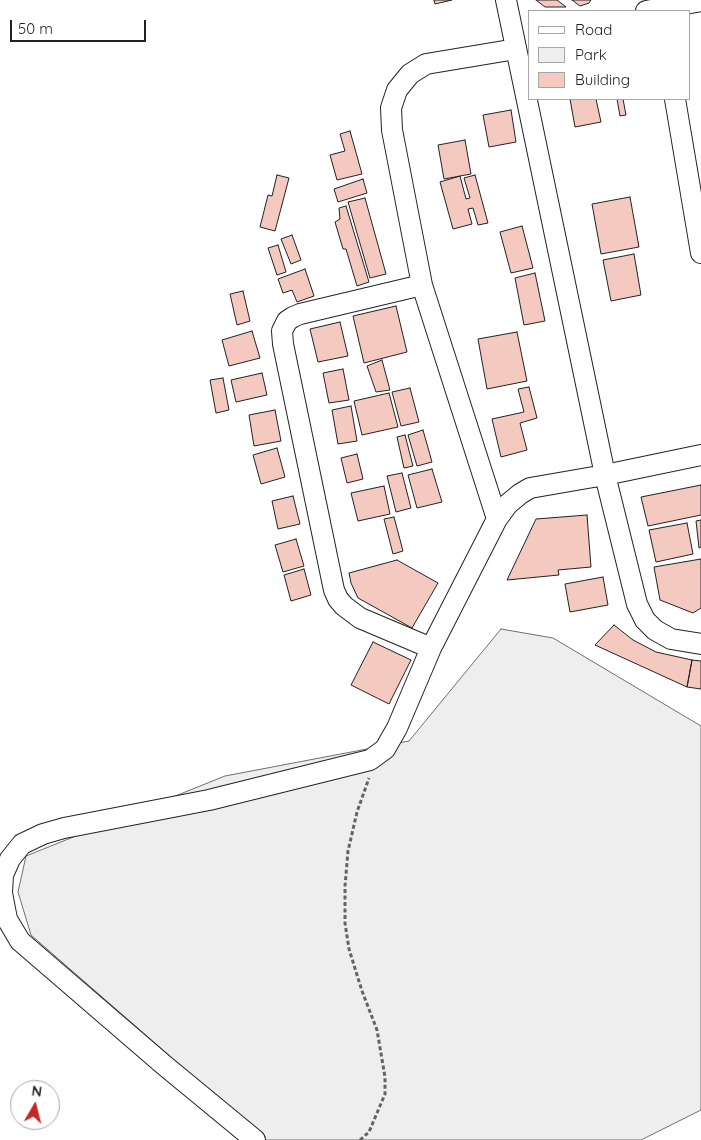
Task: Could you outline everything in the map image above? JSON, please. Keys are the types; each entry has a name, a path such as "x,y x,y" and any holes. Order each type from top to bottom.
{"street":[{"path":"506,0 520,38 528,80"},
{"path":"655,10 701,1"},
{"path":"497,519 422,285 392,130 391,108 397,90 410,74 426,64 520,38"},
{"path":"532,100 604,475 637,604 645,620 655,630 671,639 701,644"},
{"path":"675,100 700,245"},
{"path":"422,285 300,314 287,321 282,331 282,344 334,590 344,606 360,618 431,648"},
{"path":"254,1140 20,941 7,919 2,893 3,874 10,859 22,844 43,834 64,828 209,800 370,760 385,749 397,728 431,648 497,519 508,504 530,488 701,455"}],"path":[{"path":"360,1140 368,1132 385,1094 385,1077 377,1030 349,949 345,923 345,886 348,851 356,812 369,780 370,760"}],"green space":[{"path":"501,629 553,638 701,726 701,1110 641,1140 266,1140 31,935 18,892 26,856 225,776 409,741"}],"building":[{"path":"434,0 452,0 435,4"},
{"path":"536,0 557,0 566,7 545,7"},
{"path":"572,0 591,0 589,3 580,6"},
{"path":"570,100 596,100 601,122 575,127"},
{"path":"617,100 623,100 626,115 620,116"},
{"path":"511,110 516,142 489,147 483,115"},
{"path":"350,131 362,174 337,180 330,155 345,151 340,134"},
{"path":"465,140 471,174 444,179 438,145"},
{"path":"277,175 289,178 275,231 260,227 268,195 272,196"},
{"path":"475,175 488,223 478,225 473,208 468,209 472,224 453,229 440,182 460,176 466,199 470,198 464,178"},
{"path":"363,179 367,193 338,202 334,189"},
{"path":"630,197 639,247 601,254 592,204"},
{"path":"365,198 386,274 370,278 348,202"},
{"path":"346,206 369,282 357,286 346,249 343,249 335,222 340,219 339,208"},
{"path":"522,226 533,268 511,273 500,232"},
{"path":"292,235 301,260 291,264 281,239"},
{"path":"278,245 286,272 277,275 268,248"},
{"path":"634,254 641,295 611,301 603,260"},
{"path":"305,269 314,296 297,302 292,290 283,293 278,279"},
{"path":"535,273 545,321 524,325 515,278"},
{"path":"243,291 250,321 237,325 230,294"},
{"path":"396,306 407,352 364,363 353,316"},
{"path":"340,322 348,356 318,362 310,329"},
{"path":"252,331 260,358 229,366 222,340"},
{"path":"517,332 527,381 487,389 478,339"},
{"path":"382,360 390,390 376,392 367,366"},
{"path":"343,369 349,400 329,403 323,373"},
{"path":"262,373 267,395 236,402 231,380"},
{"path":"223,378 229,410 216,413 210,380"},
{"path":"529,387 537,418 520,423 527,450 501,457 492,419 524,412 518,389"},
{"path":"410,388 419,422 401,426 392,392"},
{"path":"389,393 398,427 362,435 354,401"},
{"path":"351,406 357,441 338,444 332,410"},
{"path":"275,410 281,441 254,446 249,415"},
{"path":"423,430 432,462 417,466 408,435"},
{"path":"405,435 413,466 404,468 397,437"},
{"path":"277,448 285,477 261,484 253,455"},
{"path":"357,454 363,479 347,483 341,458"},
{"path":"432,469 442,502 417,508 408,475"},
{"path":"402,473 411,508 396,512 387,476"},
{"path":"701,485 701,515 648,526 641,497"},
{"path":"384,486 390,514 358,521 351,493"},
{"path":"293,496 300,524 278,529 272,501"},
{"path":"587,515 591,567 558,570 559,575 507,580 536,519"},
{"path":"394,517 403,551 393,554 384,519"},
{"path":"701,520 701,547 699,548 696,521"},
{"path":"687,523 693,554 656,562 649,530"},
{"path":"296,539 304,566 283,572 275,545"},
{"path":"701,559 701,608 693,613 660,600 654,567"},
{"path":"397,560 438,583 412,628 358,598 351,583 349,573"},
{"path":"304,569 311,595 291,601 284,575"},
{"path":"603,577 608,605 570,612 565,584"},
{"path":"614,625 633,640 656,652 692,660 687,687 595,645"},
{"path":"373,642 411,660 389,704 351,685"},
{"path":"692,660 701,661 701,689 687,687"}]}
